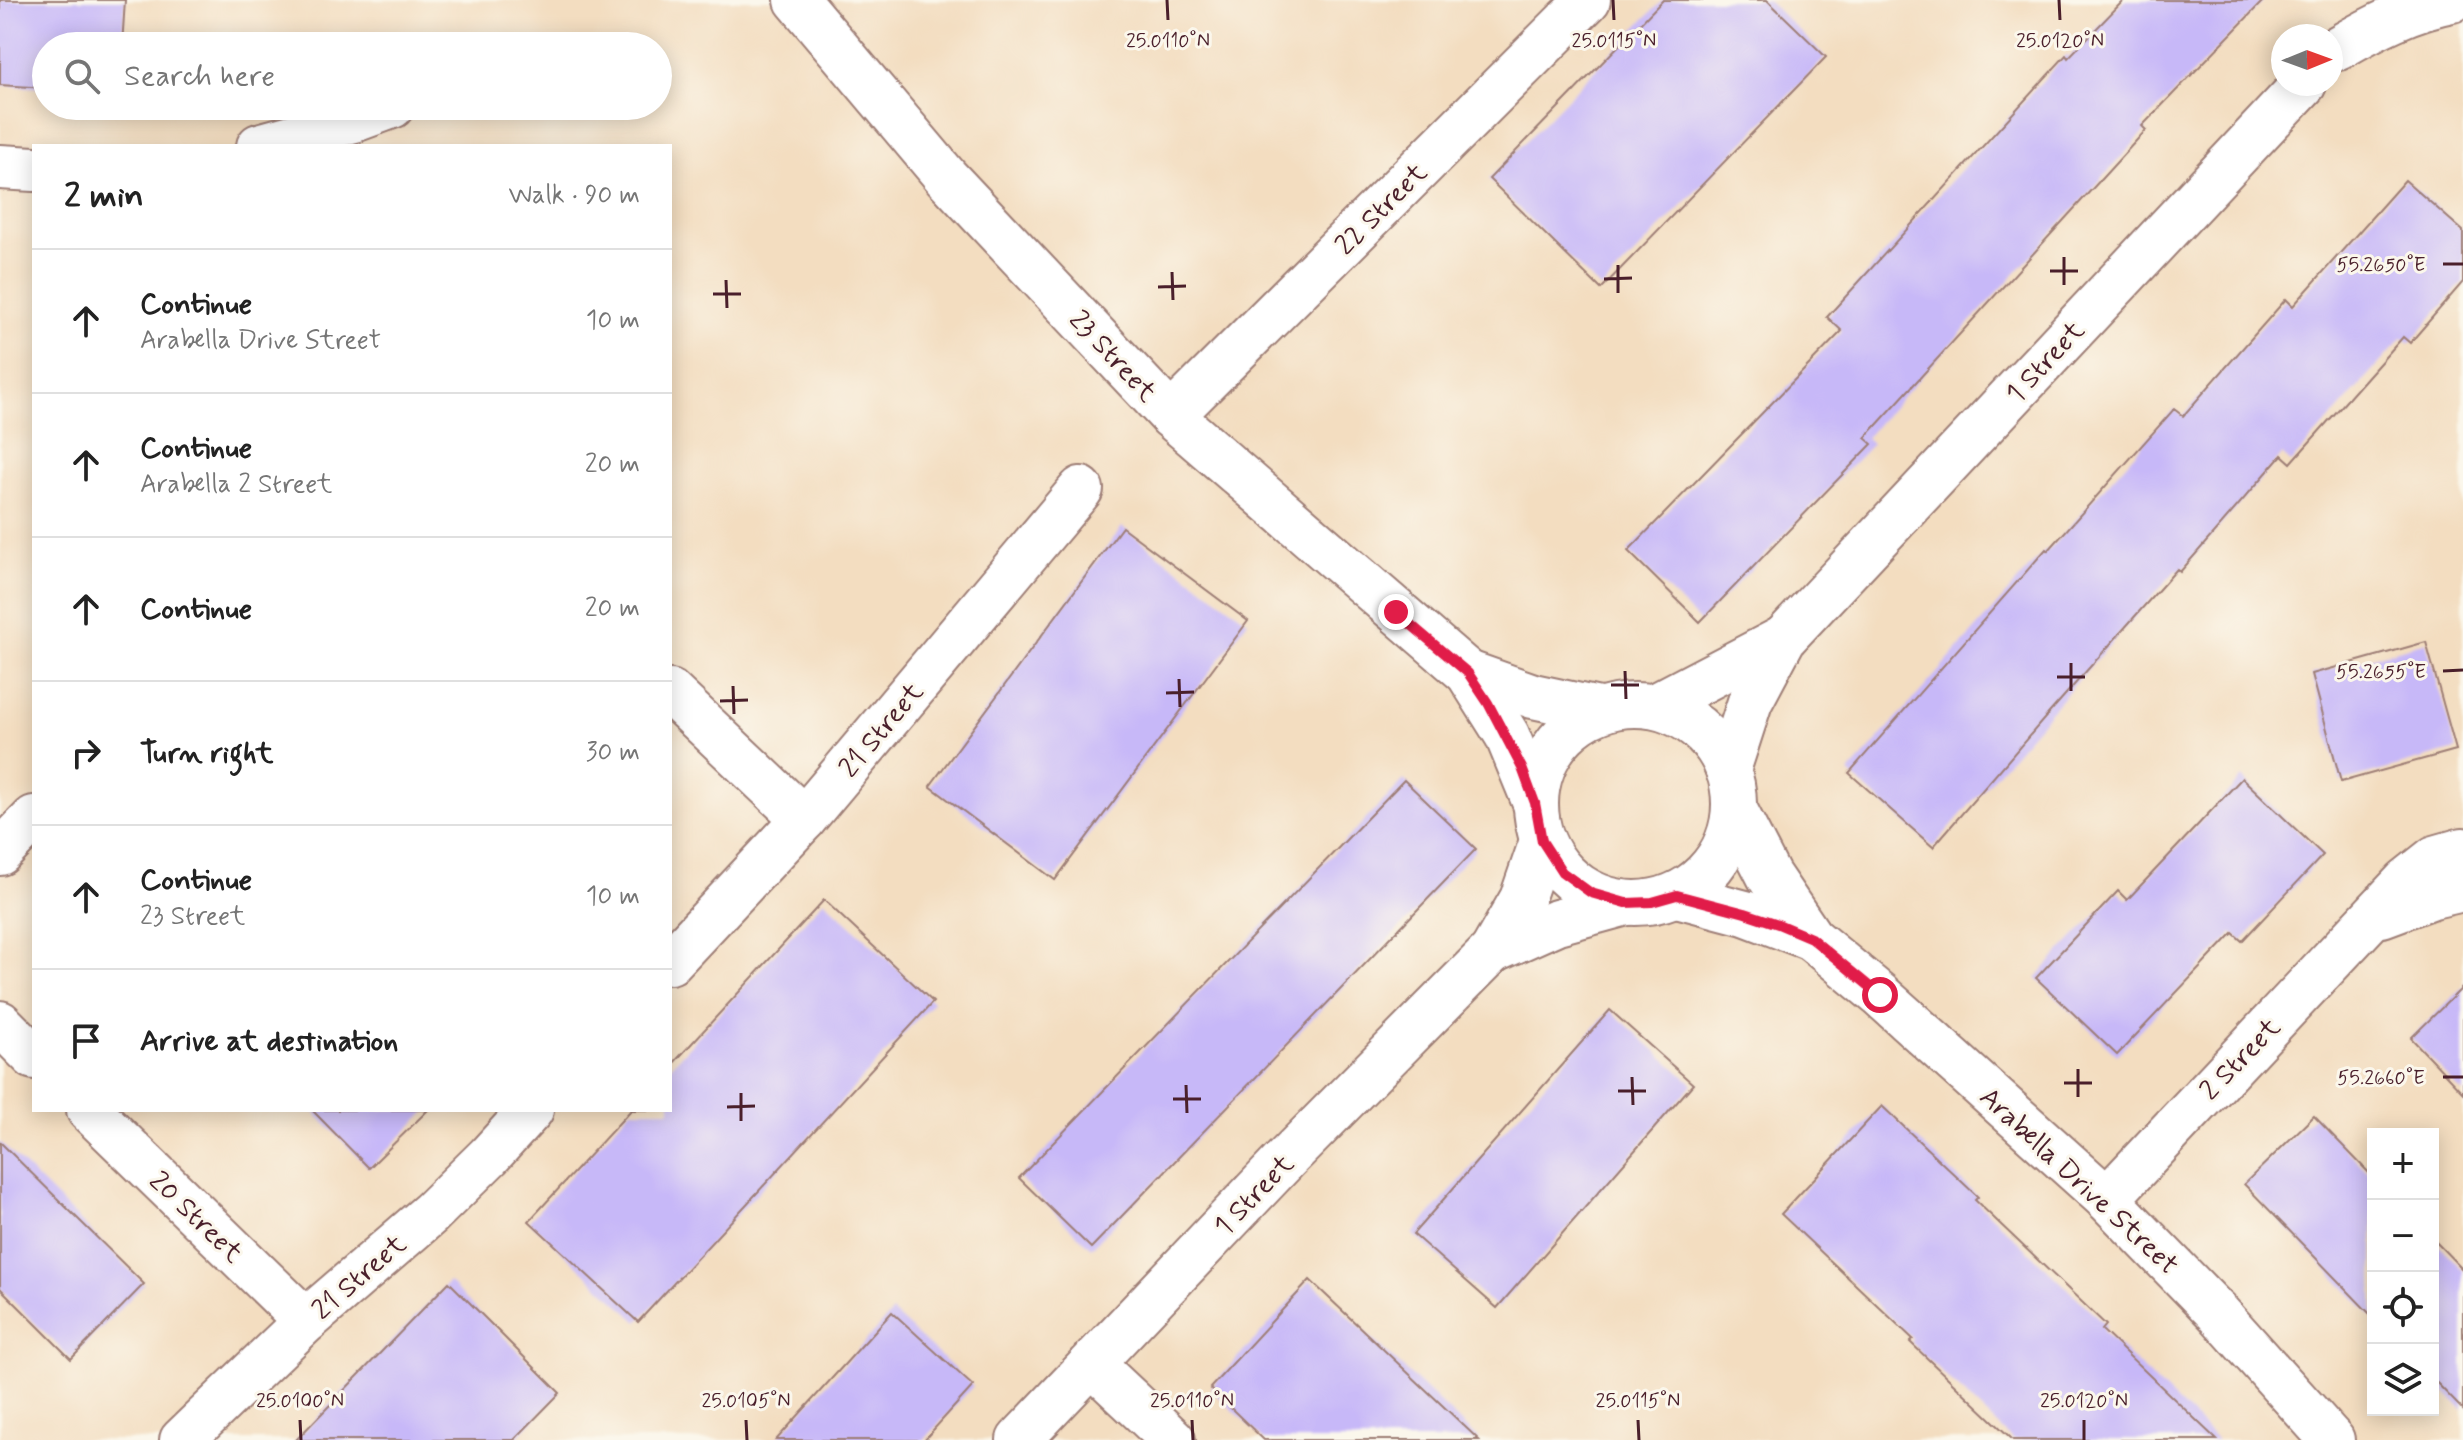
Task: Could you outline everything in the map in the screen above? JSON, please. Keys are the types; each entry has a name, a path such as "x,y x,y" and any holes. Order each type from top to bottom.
{"street":[{"name":"23 Street","path":"797,0 946,177 1171,416 1468,673"},
{"name":"22 Street","path":"1171,416 1588,0"},
{"path":"2343,41 2376,0"},
{"path":"2343,47 2414,9 2452,0"},
{"name":"1 Street","path":"1784,638 2293,96"},
{"path":"266,144 354,120"},
{"path":"0,167 32,169"},
{"name":"21 Street","path":"672,960 804,819 1081,489"},
{"path":"1656,705 1784,638"},
{"path":"1492,951 1557,922 1626,903 1652,902 1677,895 1699,879 1717,860 1728,836 1732,790 1750,702 1784,638"},
{"path":"1468,673 1533,696 1599,710"},
{"path":"1468,673 1507,735 1538,822 1562,872 1591,893 1626,903"},
{"path":"672,694 804,819"},
{"path":"1492,951 1522,899 1538,822 1543,763 1565,731 1599,710 1627,703 1656,705 1687,719 1712,741 1769,876 1811,938"},
{"path":"0,853 32,820"},
{"name":"2 Street","path":"2107,1199 2406,881 2435,858 2463,850"},
{"name":"2 Street","path":"2372,919 2433,896 2463,889"},
{"path":"1677,895 1745,913 1811,938"},
{"name":"Arabella Drive Street","path":"1811,938 1880,995 2107,1199 2217,1312 2332,1440"},
{"name":"1 Street","path":"1019,1440 1285,1160 1492,951"},
{"path":"0,1023 32,1055"},
{"name":"20 Street","path":"91,1112 306,1321"},
{"name":"21 Street","path":"182,1440 306,1321 431,1213 529,1112"},
{"path":"1092,1364 1173,1440"}],"building":[{"path":"0,0 125,0 123,32 32,32 32,87 0,85"},
{"path":"1663,0 1767,0 1826,57 1601,289 1489,179"},
{"path":"2124,0 2264,0 2142,126 2146,130 1865,438 1872,444 1700,622 1628,551 1842,331 1827,317 2066,55 2068,58"},
{"path":"2405,180 2463,231 2463,282 2410,343 2403,337 2291,463 2282,455 2180,572 2177,569 1933,847 1849,773 2174,409 2183,416 2286,299 2293,306"},
{"path":"1122,527 1248,621 1055,880 930,786"},
{"path":"2426,642 2456,750 2341,782 2312,674"},
{"path":"2242,778 2323,855 2242,941 2233,933 2117,1055 2036,978 2118,891 2127,900"},
{"path":"1404,780 1476,849 1091,1248 1019,1178"},
{"path":"824,900 933,1002 638,1322 529,1221 629,1112 672,1112 672,1065"},
{"path":"2463,987 2463,1093 2411,1038"},
{"path":"1610,1010 1693,1084 1497,1308 1413,1234"},
{"path":"1882,1106 1978,1197 1975,1200 2106,1325 2102,1330 2217,1440 2013,1440 1910,1342 1913,1339 1781,1214"},
{"path":"314,1112 426,1112 369,1168"},
{"path":"2314,1116 2367,1171 2367,1311 2244,1184"},
{"path":"0,1142 144,1284 71,1359 0,1288"},
{"path":"2439,1245 2463,1270 2463,1410 2439,1385"},
{"path":"1310,1280 1479,1440 1264,1440 1210,1388"},
{"path":"449,1282 560,1393 514,1440 296,1440"},
{"path":"892,1312 973,1386 924,1440 776,1440"}],"route":[{"path":"1396,612 1468,673 1488,703 1522,768 1535,803 1542,841 1562,872 1591,893 1626,903 1652,902 1677,895 1778,924 1811,938 1880,995"}]}
